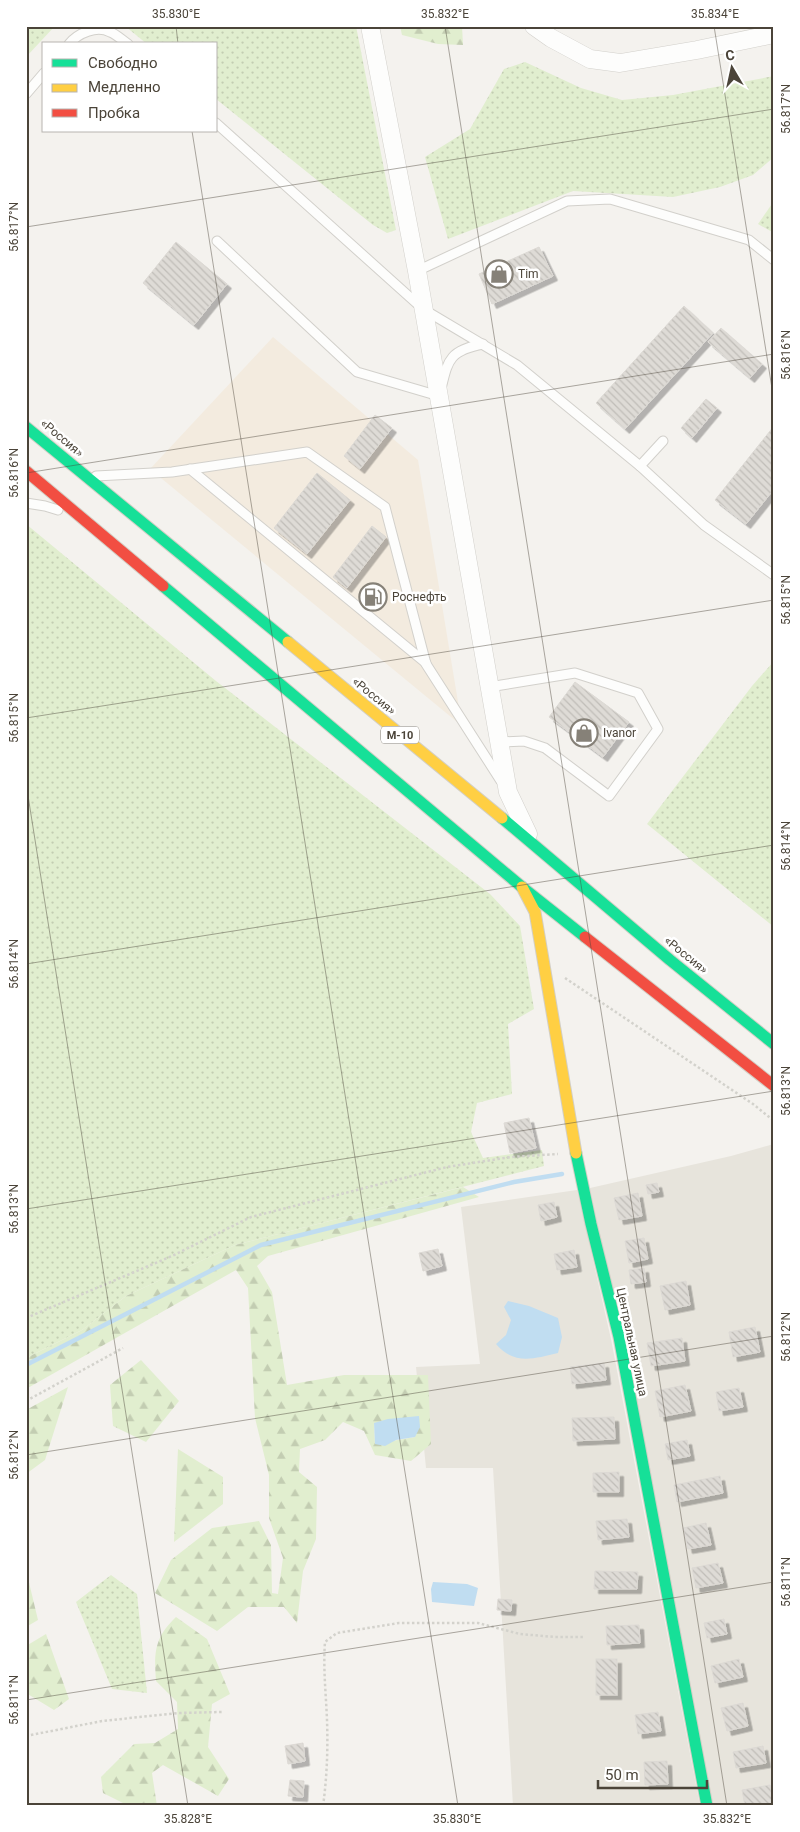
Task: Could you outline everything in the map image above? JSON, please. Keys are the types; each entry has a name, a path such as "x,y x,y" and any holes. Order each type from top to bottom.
{"main road":[{"name":"«Россия»","path":"26,427 774,1044"},
{"path":"26,471 522,887 774,1086"},
{"name":"Центральная улица","path":"522,887 535,912 576,1154 619,1337 707,1806"}],"street":[{"path":"370,26 417,271 508,792 534,845"},
{"path":"534,26 550,38 590,59 620,63 774,34"}],"lane":[{"path":"71,42 83,33 97,29 110,31 125,42"},
{"path":"26,94 42,75"},
{"path":"218,125 423,310 518,365 640,466 704,525 774,575"},
{"path":"417,271 567,201 610,199 749,240 774,260"},
{"path":"217,241 357,372 439,396 449,359 466,347 483,344"},
{"path":"640,466 663,441"},
{"path":"86,476 172,472 307,452 385,508 426,664"},
{"path":"190,469 426,664 508,792"},
{"path":"26,503 45,506 82,518"},
{"path":"489,687 575,672 638,693 658,729 609,796 544,748 524,741 499,742"}],"path":[{"path":"543,963 753,1104 774,1121"},
{"path":"26,1318 172,1256 251,1217 447,1167 511,1157 576,1154"},
{"path":"26,1401 123,1348"},
{"path":"324,1806 327,1774 327,1721 323,1662 325,1642 336,1633 399,1623 478,1623 520,1634 555,1638 585,1637"},
{"path":"26,1736 102,1721 178,1713 222,1712"}],"shaded area":[{"name":"Роснефть","path":"273,337 418,460 462,726 150,469"},
{"path":"774,1144 774,1806 713,1806 590,1188 731,1156"},
{"path":"577,1190 611,1339 700,1806 513,1806 493,1468 426,1468 416,1367 480,1364 461,1207"}],"green space":[{"path":"26,26 55,26 26,57"},
{"path":"125,26 356,26 396,230 387,233 373,225 218,101 218,42 145,42"},
{"path":"400,26 462,26 463,45 438,44 402,35"},
{"path":"525,62 581,88 622,100 673,95 774,76 774,157 753,175 720,187 673,197 573,191 448,239 425,157 470,129 504,69"},
{"path":"774,201 774,233 758,224"},
{"path":"26,524 216,681 490,894 520,926 534,1009 508,1024 512,1094 477,1103 471,1132 483,1158 542,1150 544,1166 235,1245 126,1296 82,1330 26,1358"},
{"path":"774,661 774,927 647,824 752,686"},
{"path":"463,1187 479,1197 268,1256 257,1266 272,1292 287,1385 344,1375 428,1375 431,1444 411,1461 375,1455 364,1431 343,1422 325,1440 300,1449 299,1472 317,1487 316,1539 303,1571 297,1623 284,1607 248,1607 217,1631 155,1593 171,1560 212,1528 259,1521 271,1545 272,1593 278,1594 283,1558 269,1518 269,1475 255,1418 248,1288 236,1270 26,1389 26,1358 82,1330 126,1296 235,1245","holes":["374,1423 415,1437 375,1444"]},
{"path":"141,1360 179,1401 146,1442 113,1426 110,1385"},
{"path":"68,1387 45,1460 26,1474 26,1410"},
{"path":"178,1449 223,1477 223,1504 174,1542"},
{"path":"26,1570 38,1620 26,1627"},
{"path":"111,1575 137,1594 147,1693 112,1689 76,1602"},
{"path":"176,1617 207,1639 230,1694 212,1704 208,1747 229,1779 218,1796 163,1765 152,1773 157,1806 129,1806 103,1793 101,1777 134,1744 155,1743 178,1729 177,1702 156,1681 155,1662 159,1639"},
{"path":"46,1634 69,1699 54,1710 26,1693 26,1646"}],"water":[{"path":"508,1301 529,1306 558,1318 562,1337 558,1353 524,1359 517,1358 503,1351 496,1344 506,1335 511,1320 504,1307"},
{"path":"419,1416 420,1427 415,1437 396,1440 385,1446 375,1444 374,1423 388,1419"},
{"path":"433,1582 467,1584 478,1588 474,1606 432,1602 431,1589"}],"building":[{"path":"176,242 227,284 194,325 143,283"},
{"path":"539,247 553,276 492,304 479,274"},
{"path":"684,306 713,333 625,429 596,403"},
{"path":"721,328 762,364 750,378 708,342"},
{"path":"706,399 717,408 692,438 681,428"},
{"path":"375,415 392,428 360,469 344,456"},
{"path":"774,426 774,489 746,524 715,500"},
{"path":"317,473 350,500 307,554 274,528"},
{"path":"372,526 386,537 347,588 333,577"},
{"path":"575,682 629,722 603,757 549,717"},
{"path":"529,1118 536,1148 510,1153 504,1123"},
{"path":"657,1183 659,1192 648,1194 646,1185"},
{"path":"638,1193 642,1216 619,1220 614,1198"},
{"path":"554,1202 557,1217 541,1221 538,1205"},
{"path":"644,1238 648,1259 629,1263 625,1241"},
{"path":"438,1249 442,1266 423,1271 419,1253"},
{"path":"574,1250 577,1267 557,1270 554,1254"},
{"path":"644,1268 646,1282 631,1284 629,1270"},
{"path":"686,1281 690,1305 665,1310 660,1286"},
{"path":"755,1327 760,1352 733,1357 729,1332"},
{"path":"682,1338 685,1361 651,1366 647,1343"},
{"path":"604,1363 606,1380 572,1384 570,1367"},
{"path":"685,1385 691,1411 660,1417 655,1391"},
{"path":"739,1388 743,1407 719,1411 716,1392"},
{"path":"614,1417 615,1439 573,1441 572,1418"},
{"path":"687,1440 690,1456 668,1460 665,1444"},
{"path":"619,1472 619,1492 593,1492 593,1473"},
{"path":"720,1476 723,1493 677,1502 674,1485"},
{"path":"627,1519 629,1537 598,1540 596,1521"},
{"path":"706,1523 711,1545 688,1549 683,1528"},
{"path":"718,1563 723,1583 696,1588 692,1568"},
{"path":"595,1571 638,1572 637,1589 594,1589"},
{"path":"498,1599 512,1600 511,1611 497,1610"},
{"path":"724,1619 727,1634 707,1638 704,1623"},
{"path":"639,1625 640,1643 607,1645 606,1626"},
{"path":"596,1659 617,1659 617,1695 596,1695"},
{"path":"739,1659 743,1677 715,1683 711,1666"},
{"path":"743,1703 748,1726 727,1731 721,1708"},
{"path":"658,1712 661,1731 638,1734 635,1715"},
{"path":"303,1743 305,1761 288,1764 285,1746"},
{"path":"763,1746 766,1763 736,1768 733,1752"},
{"path":"667,1761 668,1784 645,1785 644,1762"},
{"path":"290,1780 304,1781 303,1797 288,1796"},
{"path":"770,1785 774,1806 745,1806 742,1790"}],"waterway":[{"path":"26,1365 261,1245 514,1182 562,1174"}],"traffic: fast":[{"path":"26,427 288,642"},
{"path":"163,586 522,887 585,937"},
{"path":"502,818 670,960 774,1044"},
{"path":"576,1153 591,1224 619,1337 707,1806"}],"traffic: slow":[{"path":"288,642 502,818"},
{"path":"522,887 535,912 576,1153"}],"traffic: jam":[{"path":"26,471 163,586"},
{"path":"585,937 774,1086"}],"place":[{"name":"Tim","path":"499,274"},
{"name":"Роснефть","path":"373,597"},
{"name":"Ivanor","path":"584,733"}]}
